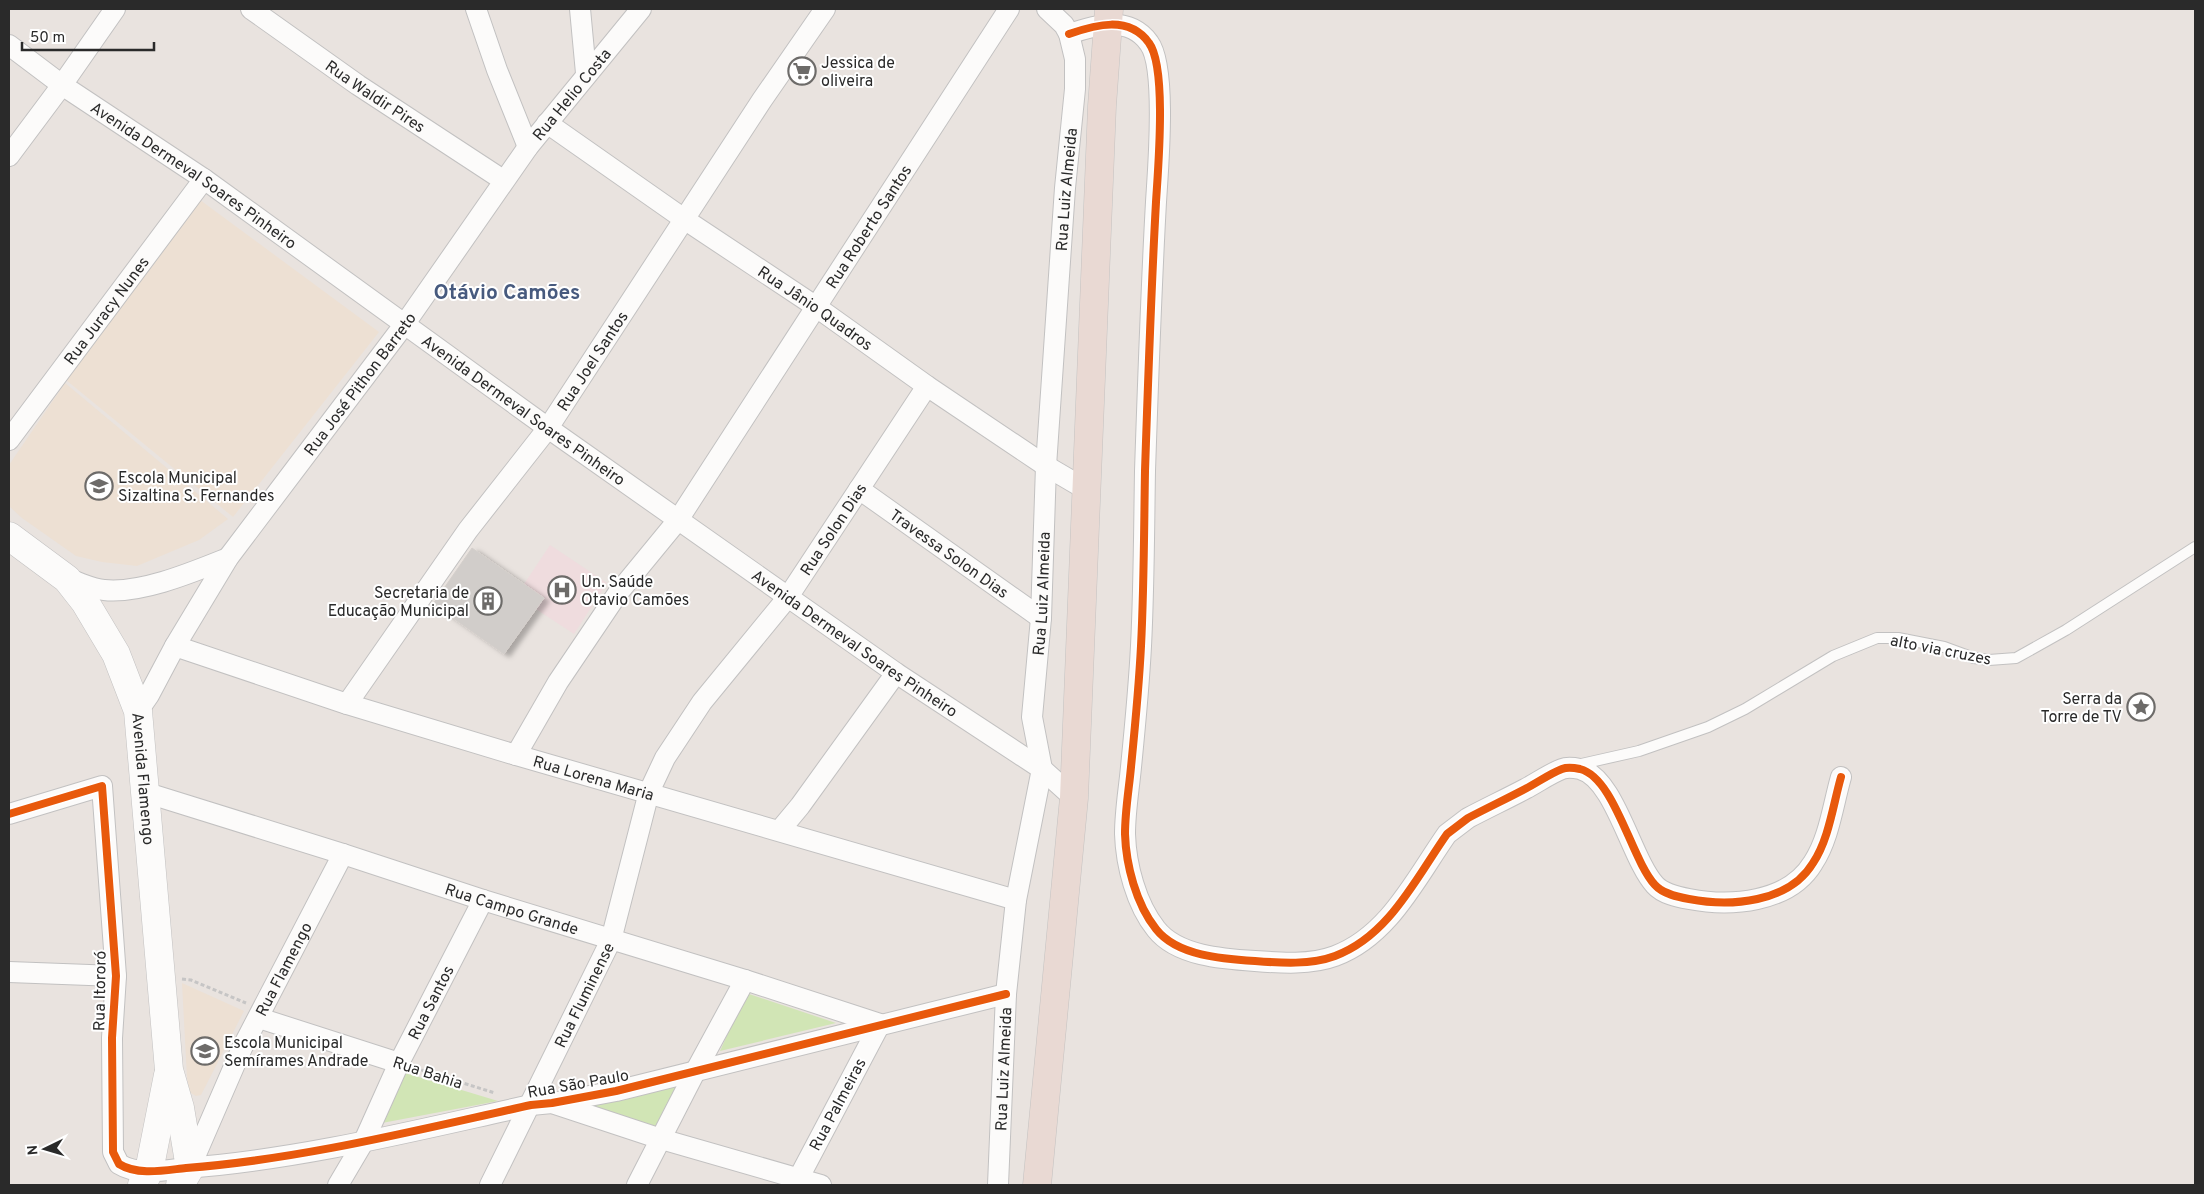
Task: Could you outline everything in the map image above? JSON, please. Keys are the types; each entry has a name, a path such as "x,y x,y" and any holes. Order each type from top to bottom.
{"highway":[{"path":"1038,1185 1074,798 1102,106 1108,16"}],"street":[{"path":"9,156 115,9"},
{"name":"Rua Waldir Pires","path":"251,9 358,85 503,180"},
{"path":"476,9 528,147"},
{"path":"580,9 586,74"},
{"name":"Rua Helio Costa","path":"503,180 586,74 641,9"},
{"name":"Rua Joel Santos","path":"347,704 468,530 548,428 825,9"},
{"name":"Rua Roberto Santos","path":"516,755 558,682 618,593 678,520 1009,9"},
{"name":"Rua Luiz Almeida","path":"998,1185 1006,994 1016,900 1042,769 1032,717 1041,618 1046,466 1065,188 1075,90 1075,59 1069,34 1064,25 1047,9"},
{"path":"1069,34 1108,16 1144,37 1151,44 1158,64 1159,155 1147,428 1141,644 1125,834 1133,879 1149,919 1157,930 1168,940 1180,947 1225,958 1296,963 1336,956 1363,941 1389,916 1447,834 1454,828 1468,818 1563,768 1582,770 1595,778 1614,805 1643,868 1656,886 1679,897 1722,903 1747,902 1779,891 1803,876 1813,864 1822,845 1841,777"},
{"name":"Avenida Dermeval Soares Pinheiro","path":"9,45 62,85 204,180 404,325 788,598 896,673 1042,769 1074,798"},
{"name":"Rua Jânio Quadros","path":"547,123 684,220 816,306 927,386 1046,466 1087,490"},
{"name":"Rua Juracy Nunes","path":"9,440 204,180"},
{"name":"Rua José Pithon Barreto","path":"138,711 228,558 355,387 404,325 503,180"},
{"name":"Rua Solon Dias","path":"648,792 665,758 682,731 702,702 788,598 927,386"},
{"name":"Travessa Solon Dias","path":"859,490 1041,618"},
{"name":"Avenida Flamengo","path":"9,536 67,579 116,654 138,711 159,978 169,1070 180,1108 185,1176"},
{"path":"67,579 104,590 130,588 180,577 228,558"},
{"name":"Rua Lorena Maria","path":"175,646 347,704 1016,900"},
{"path":"780,830 800,806 896,673"},
{"name":"Rua Itororó","path":"9,814 102,786 116,976 112,1038 114,1152 119,1164 145,1178"},
{"name":"Rua Campo Grande","path":"144,792 880,1024"},
{"name":"Rua Fluminense","path":"490,1185 611,940 648,792"},
{"name":"Rua Flamengo","path":"185,1176 242,1048 343,854"},
{"name":"Rua Santos","path":"338,1185 364,1141 399,1062 482,900"},
{"path":"9,972 116,976"},
{"path":"637,1185 662,1139 694,1072 745,980"},
{"name":"Rua São Paulo","path":"145,1178 185,1176 231,1164 364,1141 531,1105 616,1091 1006,994"},
{"name":"Rua Bahia","path":"259,1018 399,1062"},
{"name":"Rua Palmeiras","path":"796,1182 880,1024"},
{"name":"Avenida Flamengo","path":"145,1178 169,1070"},
{"path":"552,1103 796,1182 821,1185"}],"lane":[{"name":"alto via cruzes","path":"1563,768 1639,751 1708,727 1744,709 1833,656 1877,638 1898,638 1944,647 1974,658 1989,660 2016,658 2066,630 2195,547"}],"path":[{"path":"159,978 191,980 222,992 251,1006 259,1018"}],"shaded area":[{"path":"196,197 379,332 233,517 66,380"},
{"name":"Escola Municipal Sizaltina S. Fernandes","path":"65,383 228,519 199,540 137,566 102,562 76,556 22,518 9,506 9,465"},
{"name":"Un. Saúde Otavio Camões","path":"550,545 607,583 574,634 516,596"},
{"name":"Escola Municipal Semírames Andrade","path":"182,983 244,1011 201,1095 196,1096 189,1092 187,1077"}],"green space":[{"path":"746,993 836,1023 720,1051"},
{"path":"402,1072 498,1101 382,1123"},
{"path":"679,1084 658,1133 577,1105"}],"building":[{"name":"Secretaria de Educação Municipal","path":"472,548 544,598 504,654 433,604"}],"cycle path":[{"path":"1069,34 1111,25 1122,25 1132,29 1141,34 1149,43 1155,55 1158,73 1160,119 1148,370 1142,624 1125,834 1127,858 1133,884 1149,919 1165,938 1188,950 1229,959 1296,963 1316,961 1335,956 1354,947 1371,935 1386,920 1400,904 1447,834 1468,818 1530,787 1552,773 1569,768 1580,769 1592,776 1603,787 1613,803 1646,873 1658,888 1676,896 1705,901 1740,902 1757,899 1789,887 1813,863 1827,833 1841,777"},
{"path":"9,814 102,786 116,976 112,1038 113,1152 119,1164 135,1170 161,1171 230,1164 317,1151 531,1105 616,1091 1006,994"}],"place":[{"name":"Jessica de oliveira","path":"802,71"},
{"name":"Escola Municipal Sizaltina S. Fernandes","path":"99,486"},
{"name":"Un. Saúde Otavio Camões","path":"562,590"},
{"name":"Secretaria de Educação Municipal","path":"488,601"},
{"name":"Serra da Torre de TV","path":"2141,707"},
{"name":"Escola Municipal Semírames Andrade","path":"205,1051"}],"district":[{"name":"Otávio Camões","path":"507,292"}]}
